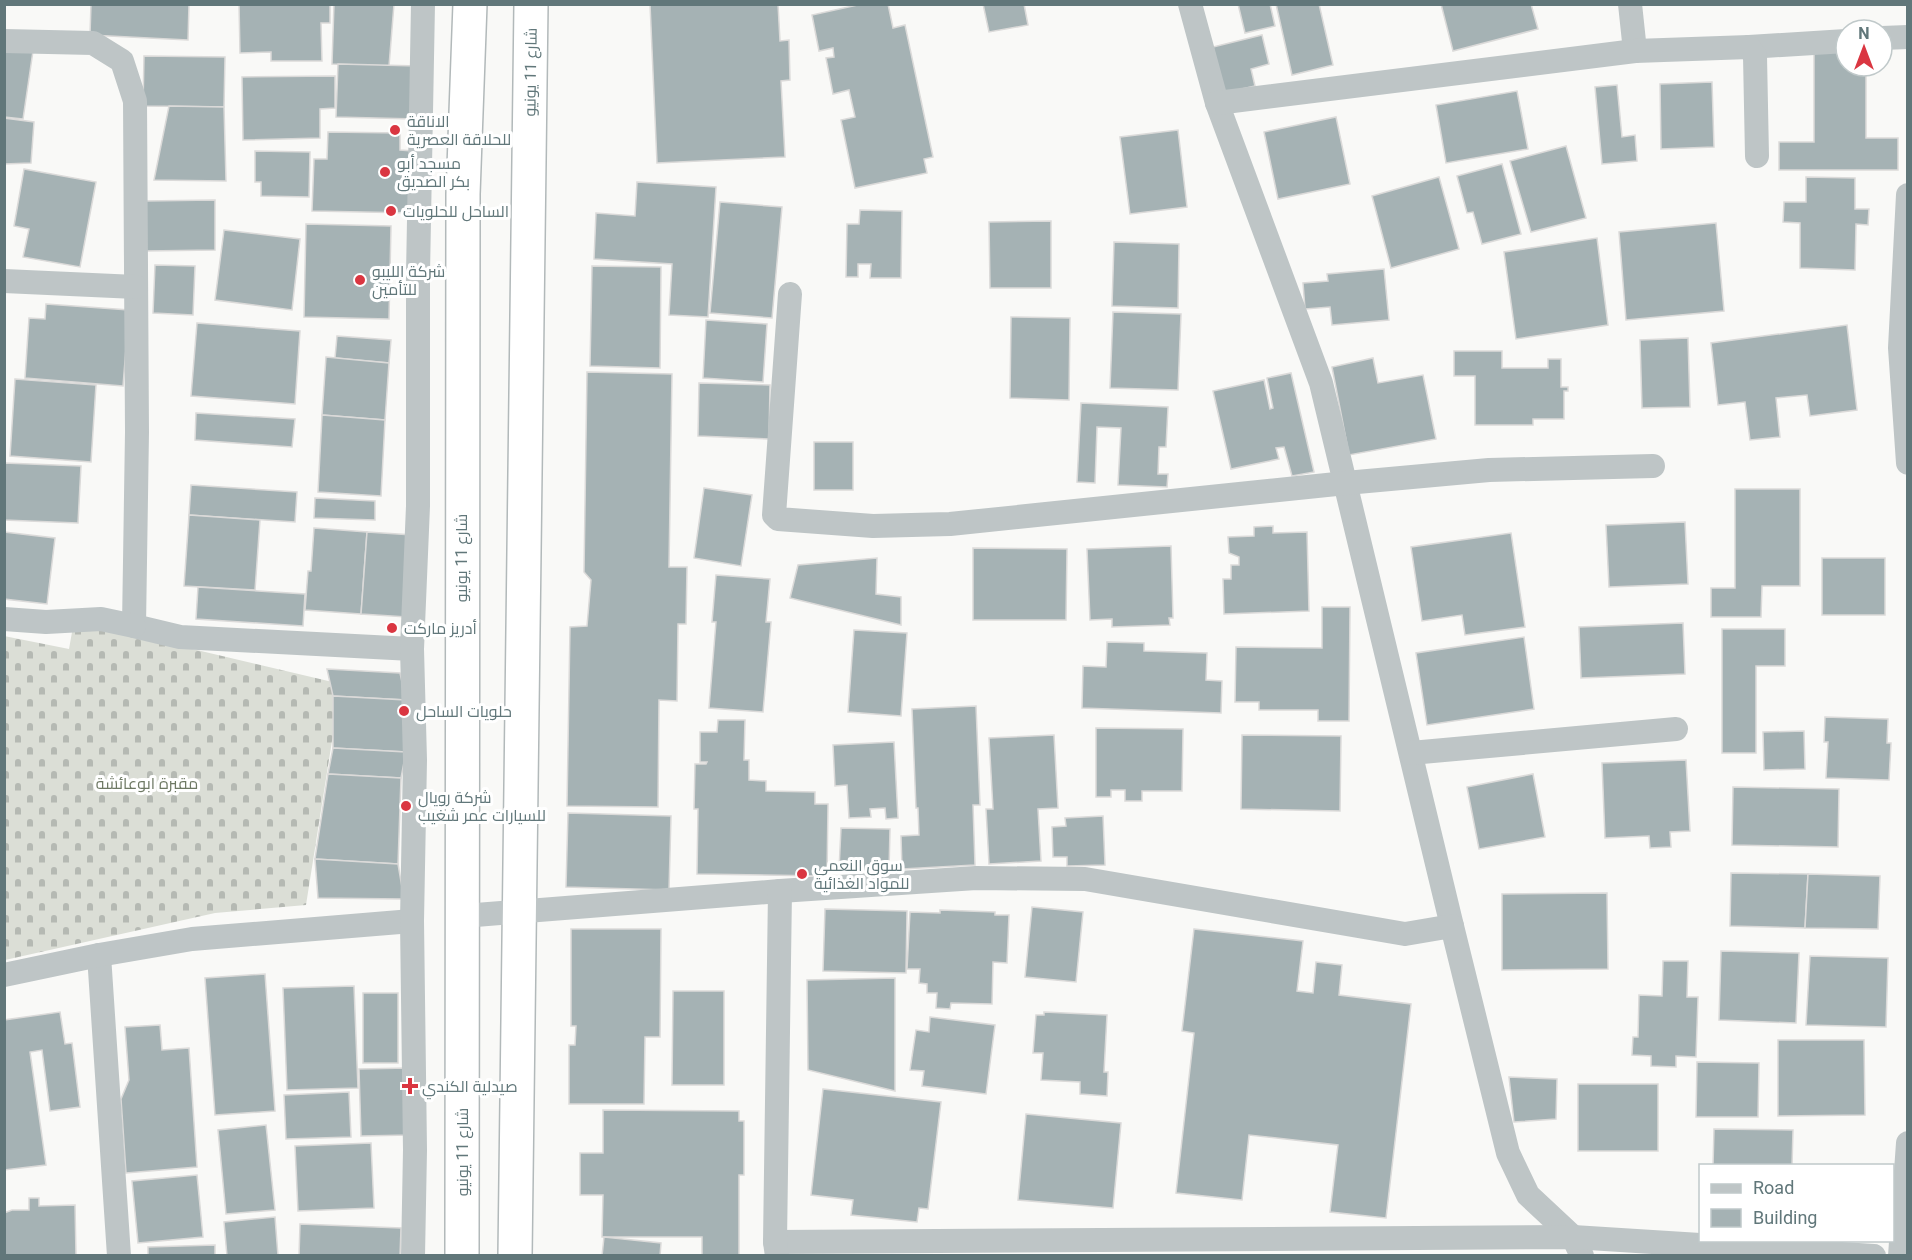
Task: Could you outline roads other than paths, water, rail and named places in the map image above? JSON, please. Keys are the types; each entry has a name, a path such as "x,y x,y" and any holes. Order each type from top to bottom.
{"highway":[{"name":"شارع 11 يونيو","path":"462,1256 463,194 470,4"},
{"name":"شارع 11 يونيو","path":"515,1256 531,4"}],"street":[{"path":"413,1256 415,1150 412,921 415,760 412,650 418,506 418,274 423,4"},
{"path":"1190,4 1217,103 1321,383 1508,1153 1528,1195 1577,1246"},
{"path":"1630,4 1635,51"},
{"path":"4,41 93,43 122,61 135,101 137,432 134,626"},
{"path":"1217,103 1635,51 1834,42"},
{"path":"1749,47 1755,56 1756,156"},
{"path":"1908,195 1900,348 1908,463"},
{"path":"4,281 136,287"},
{"path":"790,294 774,515 778,519 873,526 950,524 1489,470 1653,466"},
{"path":"4,619 46,622 101,619 180,637 412,650"},
{"path":"1411,753 1676,729"},
{"path":"463,916 976,878 1085,879 1405,934 1452,926"},
{"path":"780,891 776,1249 1577,1246 1874,1256"},
{"path":"4,975 192,939 412,921"},
{"path":"99,955 119,1256"},
{"path":"1900,1256 1908,1143"}],"place":[{"name":"الاناقة للحلاقة العصرية","path":"395,130"},
{"name":"مسجد أبو بكر الصديق","path":"385,172"},
{"name":"الساحل للحلويات","path":"391,211"},
{"name":"شركة الليبو للتأمين","path":"360,280"},
{"name":"أدريز ماركت","path":"392,628"},
{"name":"حلويات الساحل","path":"404,711"},
{"name":"شركة رويال للسيارات عمر شغيب","path":"406,806"},
{"name":"سوق النعمي للمواد الغذائية","path":"802,874"},
{"name":"صيدلية الكندي","path":"410,1086"}],"park label":[{"name":"مقبرة ابوعائشة","path":"147,783"}]}
